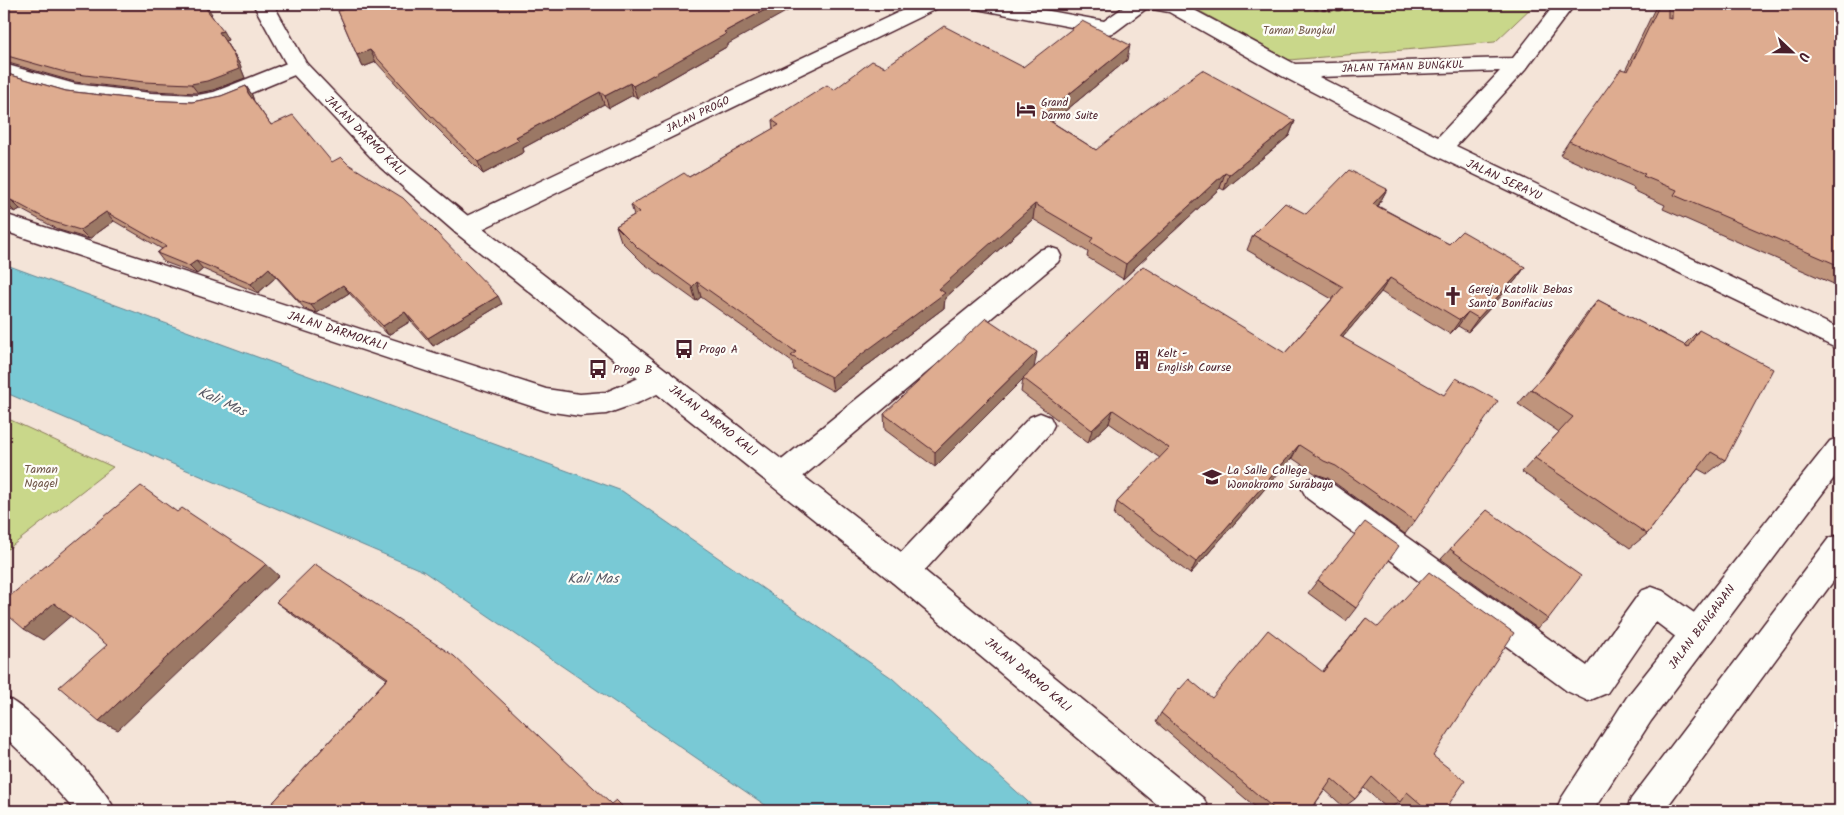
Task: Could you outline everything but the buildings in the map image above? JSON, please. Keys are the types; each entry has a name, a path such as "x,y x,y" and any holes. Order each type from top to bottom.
{"main road":[{"name":"JALAN DARMO KALI","path":"264,4 298,66 318,90 388,162 465,227 903,572 1192,811"},
{"name":"JALAN PROGO","path":"465,227 931,4"},
{"path":"982,4 1108,28 1140,4"},
{"name":"JALAN SERAYU","path":"1154,4 1173,6 1287,71 1440,149 1840,340"},
{"path":"1440,149 1519,64 1565,4"},
{"name":"JALAN TAMAN BUNGKUL","path":"1287,71 1519,64"},
{"path":"4,71 74,91 192,102 219,98 298,66"},
{"name":"JALAN DARMOKALI","path":"9,223 569,406 592,406 615,402 660,380"},
{"path":"783,476 1049,256"},
{"path":"903,572 1040,425"},
{"name":"JALAN BENGAWAN","path":"1573,811 1639,710 1696,633 1840,449"},
{"path":"1316,489 1588,685 1595,682 1652,601 1696,633"},
{"path":"1643,811 1840,548"},
{"path":"4,713 50,757 98,811"}],"path":[{"path":"1292,4 1344,12 1372,4"}],"green space":[{"name":"Taman Bungkul","path":"1191,4 1535,4 1495,42 1289,60 1194,8"},
{"name":"Taman Ngagel","path":"4,417 113,467 4,552"}],"water":[{"name":"Kali Mas","path":"4,264 622,491 892,678 1038,811 774,811 423,571 4,392"}],"place":[{"name":"Grand Darmo Suite","path":"1026,109"},
{"name":"Gereja Katolik Bebas Santo Bonifacius","path":"1453,296"},
{"name":"Progo A","path":"684,349"},
{"name":"Kelt - English Course","path":"1142,360"},
{"name":"Progo B","path":"598,369"},
{"name":"La Salle College Wonokromo Surabaya","path":"1212,477"}]}
